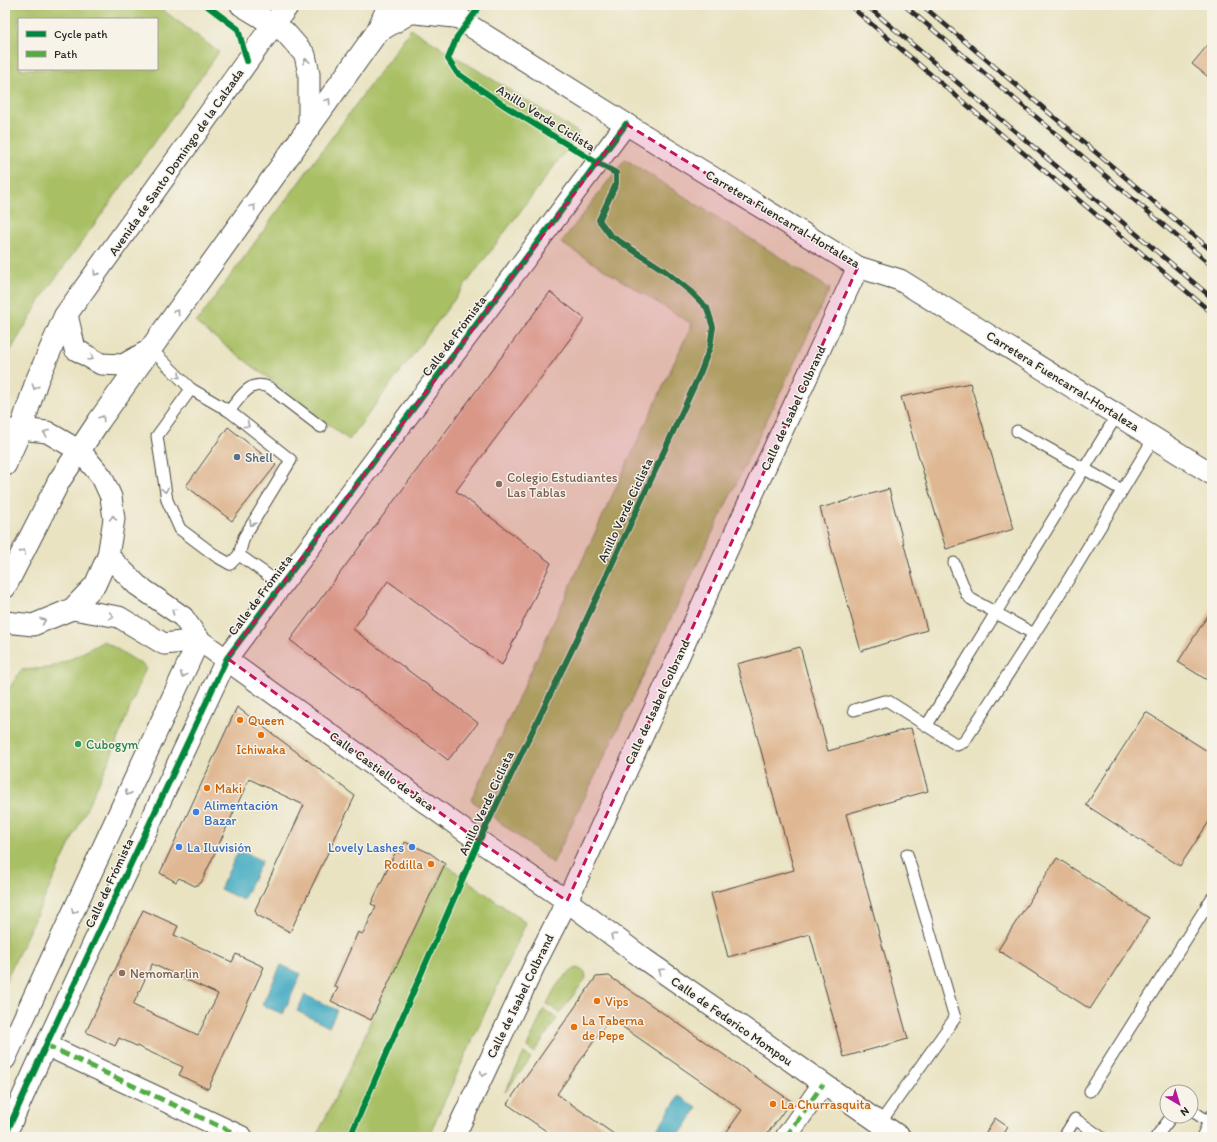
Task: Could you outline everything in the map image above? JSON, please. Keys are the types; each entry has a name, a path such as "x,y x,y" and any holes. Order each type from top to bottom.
{"street":[{"path":"241,5 285,32 305,54 309,74 309,128"},
{"path":"273,25 288,5"},
{"path":"5,587 59,481 99,421 377,32 389,5"},
{"name":"Carretera Fuencarral-Hortaleza","path":"441,5 468,24 626,124 858,266 900,280 1212,474"},
{"path":"377,32 411,12 459,17"},
{"name":"Avenida de Santo Domingo de la Calzada","path":"5,465 13,430 65,316 273,25"},
{"name":"Calle de Frómista","path":"5,1136 227,658 626,124"},
{"name":"Calle de Isabel Colbrand","path":"454,1137 536,962 567,901 743,514 858,266"},
{"path":"65,316 68,319 75,349 101,364 124,365 151,348"},
{"path":"5,622 33,625 72,609 94,586 108,556 114,520 111,497 102,477 80,451 47,432 13,430"},
{"name":"Calle Castiello de Jaca","path":"108,556 137,585 183,617 199,640 227,658 479,842 567,901"},
{"path":"72,609 119,618 164,644 199,640"},
{"name":"Calle de Frómista","path":"5,1059 199,640"},
{"name":"Calle de Federico Mompou","path":"567,901 644,959 900,1137"},
{"path":"46,1045 242,1137"},
{"path":"786,1137 823,1084"}],"lane":[{"path":"151,348 191,389 229,411 291,460 244,537 239,555 230,564 216,556 180,529 167,500 157,436 191,389"},
{"path":"229,411 248,388 257,385 264,385 270,388 321,428"},
{"path":"927,725 1117,415"},
{"path":"1017,431 1122,490"},
{"path":"854,710 888,701 957,745 964,742 1059,595 1154,438"},
{"path":"239,555 282,585"},
{"path":"954,563 967,595 976,603 1034,634"},
{"path":"880,1123 954,1018 907,854"},
{"path":"1090,1091 1212,898"},
{"path":"1199,1114 1210,1119 1202,1137"},
{"path":"1064,1137 1075,1119 1100,1137"},
{"path":"1156,1137 1166,1124"}],"highlighted area":[{"path":"626,124 858,267 567,901 479,841 227,658"}],"green space":[{"path":"5,5 156,5 219,52 44,294 5,360"},
{"path":"411,29 579,133 349,440 196,323"},
{"path":"625,159 830,289 553,863 471,800 692,324 561,243"},
{"path":"104,641 146,667 109,761 5,982 5,695 21,670 49,668 73,658"},
{"path":"445,864 526,923 428,1137 316,1137 360,1047 371,1020"},
{"path":"577,968 585,972 586,978 560,1013 547,1004 562,979"},
{"path":"544,1009 557,1019 534,1052 527,1047"},
{"path":"524,1053 531,1058 505,1092"}],"water":[{"path":"239,850 262,861 243,900 220,889"},
{"path":"281,965 301,974 283,1014 262,1005"},
{"path":"305,995 337,1010 329,1027 297,1011"},
{"path":"679,1096 697,1108 678,1137 665,1137 656,1131"}],"building":[{"path":"1212,40 1212,80 1192,64"},
{"path":"550,292 585,319 456,491 551,563 502,665 388,581 353,629 478,723 448,760 290,640"},
{"path":"970,383 1014,529 946,549 901,397"},
{"path":"228,427 276,465 232,521 186,486"},
{"path":"889,489 927,630 861,651 820,508"},
{"path":"1212,609 1212,683 1178,662"},
{"path":"800,647 828,751 911,728 928,791 846,814 908,1039 844,1057 810,934 728,957 711,893 794,870 737,664"},
{"path":"237,707 355,796 290,932 257,915 255,910 304,805 249,779 201,883 195,886 179,878 176,882 160,873"},
{"path":"1146,712 1212,754 1212,817 1180,866 1086,805"},
{"path":"405,842 430,853 445,864 371,1020 331,1001 338,988 334,986 358,932 363,934 376,906 371,904 396,851 400,853"},
{"path":"1057,858 1149,918 1090,1009 998,950"},
{"path":"143,910 178,926 174,935 232,962 236,954 264,967 208,1089 179,1075 183,1067 119,1038 115,1046 86,1032","holes":["152,964 218,994 198,1035 133,1005"]},
{"path":"609,976 791,1101 765,1137 723,1137 742,1110 610,1018 557,1094 618,1137 555,1137 507,1104 596,977"},
{"path":"995,1118 1008,1127 1002,1137 983,1137"}],"railway":[{"path":"849,5 1212,313"},
{"path":"866,5 1212,298"},
{"path":"904,5 1212,266"},
{"path":"922,5 1212,251"}],"marked path":[{"path":"46,1045 242,1137"},
{"path":"786,1137 823,1084"}],"cycle path":[{"path":"206,5 238,29 247,61"},
{"name":"Anillo Verde Ciclista","path":"350,1137 479,841 582,629 701,371 710,347 713,327 707,308 691,292 665,271 610,235 599,220 616,184 616,173 597,163 505,106 457,73 448,59 457,37 480,6 479,5"},
{"path":"5,1136 227,658 626,124"}],"place":[{"name":"Shell","path":"237,457"},
{"name":"Colegio Estudiantes Las Tablas","path":"499,484"},
{"name":"Queen","path":"240,720"},
{"name":"Ichiwaka","path":"261,735"},
{"name":"Cubogym","path":"78,744"},
{"name":"Maki","path":"207,788"},
{"name":"Alimentación Bazar","path":"196,812"},
{"name":"La Iluvisión","path":"179,847"},
{"name":"Lovely Lashes","path":"412,847"},
{"name":"Rodilla","path":"431,864"},
{"name":"Nemomarlin","path":"122,973"},
{"name":"Vips","path":"597,1001"},
{"name":"La Taberna de Pepe","path":"574,1027"},
{"name":"La Churrasquita","path":"773,1104"}]}
